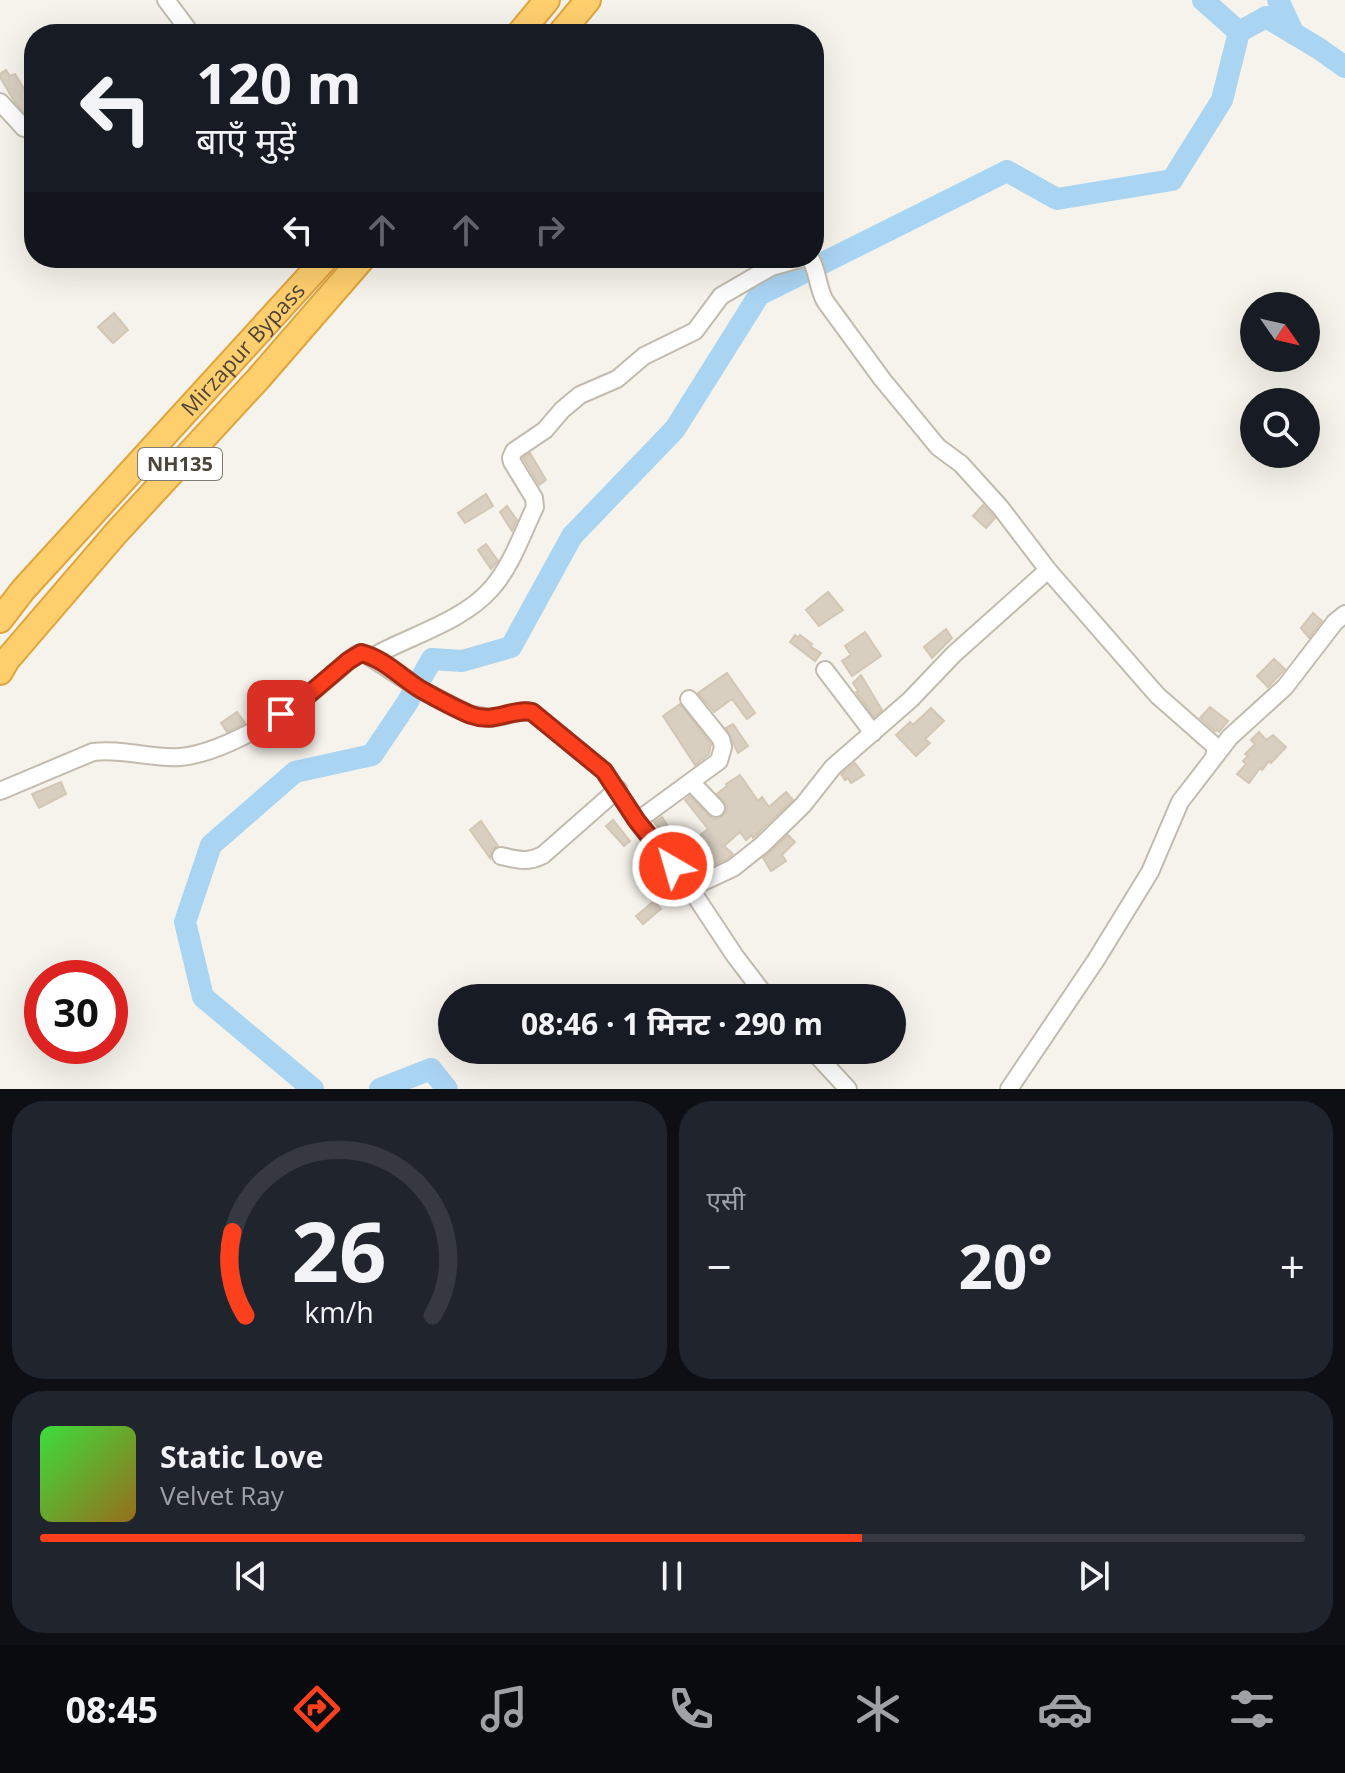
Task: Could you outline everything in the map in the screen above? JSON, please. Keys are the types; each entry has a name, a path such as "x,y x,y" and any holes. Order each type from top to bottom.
{"highway":[{"path":"527,24 547,0"},
{"path":"568,24 588,0"},
{"name":"Mirzapur Bypass","path":"0,620 23,590 317,268"},
{"name":"NH135","path":"0,672 116,533 258,379 354,268"}],"street":[{"path":"166,0 184,24"},
{"path":"0,102 24,128"},
{"path":"372,657 468,609 496,582 535,507 534,498 512,462 514,451 545,430 580,395 617,379 644,356 695,331 721,296 769,268"},
{"path":"812,268 830,308 882,379 938,447 961,464 1000,507 1048,570 1157,695 1216,747 1214,757"},
{"path":"690,888 733,868 762,845 803,805 833,767 910,700 954,654 1048,570"},
{"path":"1009,1089 1150,872 1180,802 1230,737 1285,687 1335,622 1345,614"},
{"path":"0,791 93,752 109,750 165,757 207,751 281,714 361,653 421,690 469,714 500,717 532,712 604,771 756,984"},
{"path":"825,670 873,733"},
{"path":"637,821 719,761 723,747 721,739 689,699"},
{"path":"691,782 716,808"},
{"path":"501,856 521,861 543,855 618,789"},
{"path":"825,1064 848,1089"}],"building":[{"path":"6,70 10,76 15,74 24,89 24,112 14,101 0,74"},
{"path":"114,313 128,330 113,343 98,327"},
{"path":"530,453 546,480 539,485 523,458"},
{"path":"486,494 493,506 465,523 458,513"},
{"path":"983,505 995,518 986,528 973,516"},
{"path":"507,506 517,520 512,531 500,512"},
{"path":"486,544 498,561 491,569 478,550"},
{"path":"828,592 843,610 819,626 806,610"},
{"path":"1313,613 1322,621 1309,638 1301,628"},
{"path":"946,629 952,638 932,658 924,647"},
{"path":"865,632 881,656 852,676 842,661 851,655 845,646"},
{"path":"795,635 798,638 800,635 821,653 815,661 790,642"},
{"path":"1274,659 1285,669 1268,687 1257,676"},
{"path":"727,673 755,713 747,719 732,699 714,712 698,693"},
{"path":"861,675 882,710 874,717 853,683"},
{"path":"680,704 711,744 709,754 695,765 663,716"},
{"path":"1210,707 1228,721 1219,732 1200,718"},
{"path":"931,708 944,721 925,739 930,743 916,756 896,735 910,722 913,725"},
{"path":"237,712 245,723 227,732 221,723"},
{"path":"733,724 748,746 738,753 726,728"},
{"path":"1259,732 1266,740 1273,735 1286,747 1271,763 1269,761 1262,770 1260,768 1249,783 1237,774 1246,764 1243,761 1248,756 1245,754 1255,744 1251,740"},
{"path":"855,763 864,775 851,783 841,774"},
{"path":"740,775 758,801 762,797 769,807 786,792 793,800 753,838 752,835 746,840 740,832 724,846 733,854 727,859 693,874 654,822 662,817 683,848 708,829 685,800 690,796 709,816 719,818 726,812 727,806 717,794"},
{"path":"61,782 66,794 39,808 32,794"},
{"path":"613,820 630,841 624,846 606,826"},
{"path":"481,821 498,846 492,849 490,858 470,830"},
{"path":"788,835 795,842 782,855 786,861 771,871 763,858"},
{"path":"654,901 661,909 643,924 636,916"}],"waterway":[{"path":"1203,0 1239,32"},
{"path":"1278,0 1294,34"},
{"path":"824,262 1007,171 1057,199 1172,180 1222,100 1239,32 1266,17 1345,67"},
{"path":"313,1089 203,997 185,922 211,845 295,772 372,755 432,659 462,661 511,647 572,536 675,429 759,295 813,268"},
{"path":"380,1089 431,1069 447,1089"}],"route":[{"path":"281,714 361,653 421,690 469,714 492,718 532,712 604,771 637,821 673,866"}]}
